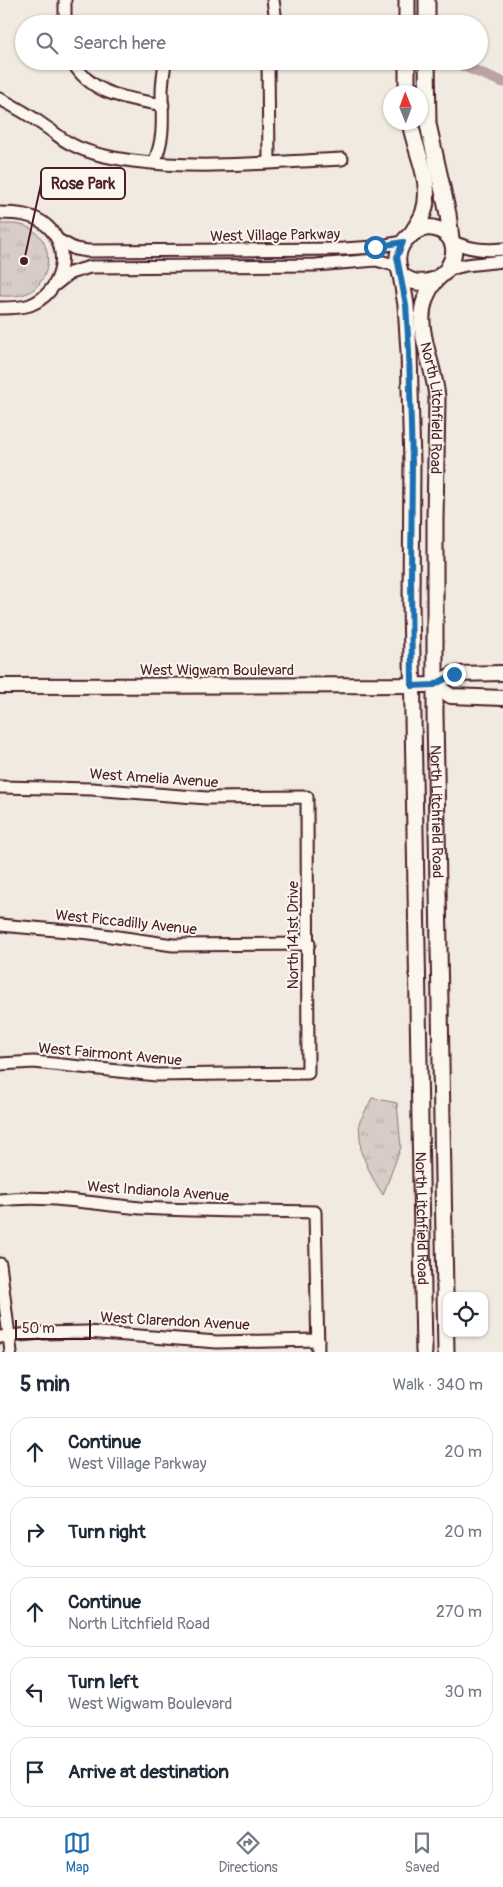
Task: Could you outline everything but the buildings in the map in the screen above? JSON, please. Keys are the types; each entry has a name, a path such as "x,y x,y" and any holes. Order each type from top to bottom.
{"main road":[{"path":"407,0 407,15"},
{"path":"427,0 427,15"},
{"path":"407,70 407,85"},
{"path":"412,130 427,184 427,197 424,213 397,257 399,270 408,280 417,283 428,282 442,274 453,258 446,206 428,124 427,70"},
{"path":"407,238 425,228 434,228 445,232 452,240"},
{"name":"North Litchfield Road","path":"399,270 407,324 412,454 412,686 424,1352"},
{"name":"North Litchfield Road","path":"442,274 425,298 421,322 436,381 437,398 434,685 446,1352"}],"street":[{"path":"65,0 65,15"},
{"path":"273,0 275,15"},
{"path":"78,70 96,87 114,95 163,105"},
{"path":"154,164 161,146 163,131 162,87 164,70"},
{"path":"268,70 270,162"},
{"path":"0,99 21,110 70,144 99,155 154,164 239,166 270,162 342,159"},
{"name":"West Village Parkway","path":"0,213 16,213 34,217 48,226 58,240 74,249 88,252 343,249 375,247 407,238"},
{"path":"56,284 61,272 62,254 58,240"},
{"path":"452,240 479,250 503,249"},
{"path":"146,251 146,267"},
{"name":"West Village Parkway","path":"0,308 22,307 33,304 70,273 80,269 316,265 376,260 399,270"},
{"path":"442,274 466,265 503,261"},
{"name":"West Wigwam Boulevard","path":"0,686 412,686 434,685 454,674 503,673"},
{"name":"West Wigwam Boulevard","path":"434,685 451,696 503,698"},
{"name":"West Amelia Avenue","path":"0,787 92,789 207,798 307,797"},
{"name":"North 141st Drive","path":"307,797 308,1073"},
{"name":"West Piccadilly Avenue","path":"0,925 173,945 309,944"},
{"name":"West Fairmont Avenue","path":"0,1064 34,1062 156,1075 308,1073"},
{"name":"West Indianola Avenue","path":"0,1200 20,1197 53,1198 176,1210 315,1212 318,1340"},
{"path":"0,1264 5,1337 11,1352"},
{"name":"West Clarendon Avenue","path":"5,1337 41,1333 87,1332 217,1342 318,1340"},
{"path":"318,1340 318,1352"}],"green space":[{"path":"0,224 18,224 30,228 41,238 45,246 47,264 45,273 35,288 27,293 14,296 0,296"},
{"path":"372,1098 397,1103 401,1147 383,1195 373,1179 361,1152 359,1123"}],"waterway":[{"path":"473,70 503,82"}],"place":[{"name":"Rose Park","path":"24,261"}],"route":[{"path":"375,247 403,242 397,257 406,305 409,352 412,464 412,686 434,685 454,674"}]}
